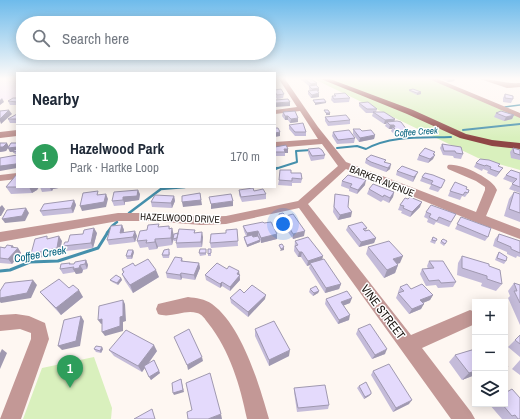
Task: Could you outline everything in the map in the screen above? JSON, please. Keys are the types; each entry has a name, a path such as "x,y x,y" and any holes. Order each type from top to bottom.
{"main road":[{"path":"375,99 410,112 463,136 492,143 520,146"}],"street":[{"name":"BARKER AVENUE","path":"294,99 323,141 337,160 344,166 520,234"},
{"path":"479,99 520,116"},
{"path":"276,112 301,109"},
{"path":"0,135 16,133"},
{"path":"276,145 323,141"},
{"path":"302,204 344,166"},
{"path":"452,167 480,179 490,186 492,190 479,219"},
{"path":"0,178 16,176"},
{"name":"HAZELWOOD DRIVE","path":"0,237 118,218 151,217 201,221 226,220 302,204"},
{"name":"VINE STREET","path":"302,204 463,419"},
{"path":"164,309 186,304 204,307 219,322 242,367 249,385 258,419"},
{"path":"408,345 470,318"},
{"path":"0,323 15,321 30,323 39,329 40,339 10,419"}],"shaded area":[{"path":"0,99 16,99 16,99 0,100"}],"green space":[{"path":"355,99 480,99 520,114 520,170 478,158"},
{"path":"94,357 112,408 111,419 23,419 42,368"}],"building":[{"path":"12,99 16,99 16,102 8,101"},
{"path":"288,99 290,102 276,103 276,100"},
{"path":"324,99 326,102 315,103 313,100"},
{"path":"368,102 377,109 367,109 359,103"},
{"path":"9,110 0,119 0,111"},
{"path":"324,110 328,110 330,113 326,113"},
{"path":"295,111 298,118 291,119 288,116 285,116 283,112"},
{"path":"501,111 514,115 506,117 496,113"},
{"path":"373,112 384,112 395,119 385,120"},
{"path":"16,115 16,119 8,119"},
{"path":"346,115 350,120 329,122 325,117"},
{"path":"387,122 401,122 407,130 397,131 393,127 395,127 394,125 390,125"},
{"path":"303,123 306,132 295,132 289,125"},
{"path":"276,128 278,128 280,132 276,133"},
{"path":"353,129 360,129 362,131 371,130 375,135 360,138"},
{"path":"349,130 355,138 338,140 333,132"},
{"path":"0,143 7,143 3,147 0,147"},
{"path":"11,143 16,143 16,147 8,148"},
{"path":"442,144 461,147 463,154 456,153 455,151 444,151"},
{"path":"286,145 288,149 284,149 285,152 276,152 276,147"},
{"path":"319,148 325,155 312,156 308,149"},
{"path":"425,148 435,152 433,154 435,155 430,159 419,155"},
{"path":"513,148 520,150 520,155 514,153"},
{"path":"16,155 16,164 0,166 0,158"},
{"path":"371,155 386,160 384,162 391,164 388,168 366,159"},
{"path":"480,159 489,160 500,164 498,166 503,168 499,172 490,169 491,167 476,163"},
{"path":"402,166 418,172 414,177 397,171"},
{"path":"280,170 291,170 291,173 301,173 302,179 292,178 292,181 279,180"},
{"path":"511,170 520,173 520,187 512,184 517,179 506,175"},
{"path":"425,173 445,180 441,188 431,184 433,181 422,177"},
{"path":"16,175 16,187 6,187"},
{"path":"348,175 366,180 358,190 350,187 352,184 342,181"},
{"path":"455,182 467,187 466,189 469,190 468,193 465,192 463,195 450,191"},
{"path":"373,184 394,192 390,198 384,195 383,197 369,189"},
{"path":"253,188 254,191 263,189 266,194 241,197 239,190"},
{"path":"138,190 137,196 123,197 123,200 112,201 114,192"},
{"path":"98,191 97,195 106,194 104,202 80,206 83,193"},
{"path":"514,192 520,194 520,213 509,209"},
{"path":"200,193 201,200 182,202 182,196"},
{"path":"231,194 233,201 211,204 209,197"},
{"path":"335,194 349,196 348,207 352,212 340,215 334,207"},
{"path":"155,195 174,196 171,203 151,202"},
{"path":"410,197 422,202 412,212 400,205 405,198 408,199"},
{"path":"74,200 71,208 40,211 44,204"},
{"path":"431,205 456,214 451,222 439,217 437,221 429,217 431,214 426,212"},
{"path":"26,208 22,216 2,219 7,210"},
{"path":"283,213 285,215 280,216 279,214"},
{"path":"293,214 305,231 293,234 289,227 285,228 282,223 285,222 282,217"},
{"path":"461,217 491,228 488,237 457,224"},
{"path":"271,222 277,234 261,238 258,231 247,233 243,226"},
{"path":"362,222 367,228 363,229 365,231 369,230 376,238 361,242 348,226"},
{"path":"159,224 158,227 169,226 169,229 172,228 171,238 155,239 155,242 146,243 147,240 137,241 140,231 147,230 148,225"},
{"path":"122,225 120,233 135,231 133,237 107,240 111,226"},
{"path":"94,228 91,243 63,246 65,242 68,242 70,235 83,234 84,230"},
{"path":"179,229 195,230 194,233 202,232 201,242 176,243"},
{"path":"237,229 238,241 210,243 211,234 226,233 226,230"},
{"path":"178,233 177,238 173,239 174,234"},
{"path":"499,234 520,241 520,253 497,241"},
{"path":"252,235 253,237 258,236 260,240 247,245 244,237"},
{"path":"47,236 47,239 59,236 57,248 31,254 35,239"},
{"path":"308,237 323,256 308,261 302,252 299,252 295,246 298,245 295,241"},
{"path":"433,237 437,239 436,241 432,240"},
{"path":"443,239 447,241 445,244 441,241"},
{"path":"389,241 403,256 393,259 398,265 387,270 368,247"},
{"path":"282,244 284,247 281,249 279,245"},
{"path":"7,245 18,248 8,259 0,258 0,247 5,248"},
{"path":"169,249 169,255 162,255 164,250"},
{"path":"200,249 206,249 206,253 199,253"},
{"path":"208,249 211,249 211,253 208,254"},
{"path":"128,250 133,250 131,256 126,256"},
{"path":"499,252 507,257 506,261 497,258"},
{"path":"462,256 489,264 489,266 500,270 502,284 487,279 487,276 462,268"},
{"path":"175,257 182,258 181,261 199,263 194,275 166,273"},
{"path":"148,259 156,270 130,285 122,274 124,272 122,269 133,263 135,266"},
{"path":"324,259 341,284 326,288 310,263"},
{"path":"86,260 85,264 80,265 79,268 73,269 74,267 60,269 61,264 74,264 75,262"},
{"path":"429,261 443,261 456,282 441,283 439,280 429,281 422,269 434,268"},
{"path":"217,263 227,269 229,266 239,271 237,274 240,275 230,287 222,282 220,284 205,275"},
{"path":"116,275 121,278 117,283 110,280"},
{"path":"59,279 69,288 73,285 79,290 56,308 40,292"},
{"path":"33,280 27,293 0,298 0,291 5,283"},
{"path":"514,283 520,285 520,303 514,291 517,291"},
{"path":"407,284 411,289 422,284 433,295 420,300 424,304 412,309 398,293 404,291 400,287"},
{"path":"252,285 266,295 248,312 230,298 240,289 244,293"},
{"path":"316,286 319,291 314,293 310,289"},
{"path":"347,291 352,298 341,302 350,315 339,320 326,299"},
{"path":"123,300 123,316 120,317 120,326 102,332 102,319 98,320 99,306"},
{"path":"81,316 76,341 58,346 64,320"},
{"path":"274,321 290,350 269,360 255,329"},
{"path":"370,324 387,349 375,355 358,329"},
{"path":"189,329 202,357 187,365 174,337"},
{"path":"126,330 154,345 138,366 109,350"},
{"path":"520,335 520,344 515,340"},
{"path":"96,346 102,347 100,351 94,349"},
{"path":"472,350 472,372 469,373 455,355"},
{"path":"154,360 159,371 149,377 144,366"},
{"path":"389,364 412,400 396,408 373,371"},
{"path":"210,373 221,414 208,419 188,419 187,412 192,410 186,383"},
{"path":"181,379 183,390 173,393 172,383"},
{"path":"366,382 371,394 365,397 359,386"},
{"path":"325,385 329,405 298,408 294,388"},
{"path":"512,389 520,398 520,419 518,419 515,415 512,416 504,407 508,407 508,391"},
{"path":"152,409 155,419 134,419"}],"waterway":[{"path":"505,107 520,105"},
{"name":"Coffee Creek","path":"463,130 520,124"},
{"name":"Coffee Creek","path":"337,148 357,146 366,149 386,141 396,139 451,137"},
{"name":"Coffee Creek","path":"276,169 297,162 296,151 311,150"},
{"name":"Coffee Creek","path":"129,213 161,189 173,188"},
{"name":"Coffee Creek","path":"107,233 117,222"},
{"name":"Coffee Creek","path":"0,271 10,270 30,262 58,261 98,248 108,232"}],"place":[{"name":"Hazelwood Park","path":"70,388"}]}
